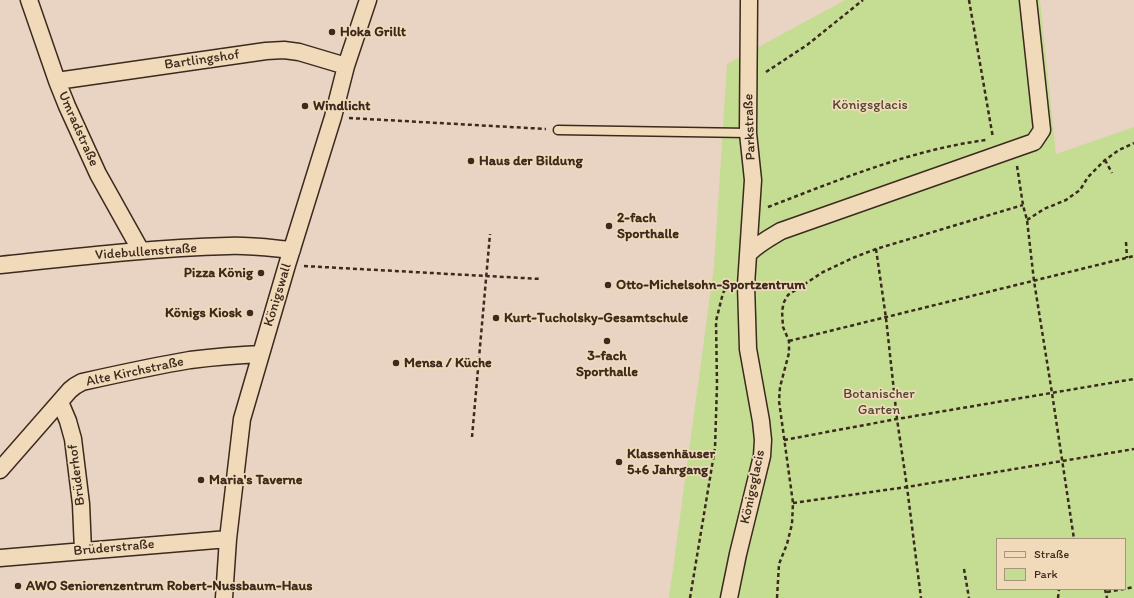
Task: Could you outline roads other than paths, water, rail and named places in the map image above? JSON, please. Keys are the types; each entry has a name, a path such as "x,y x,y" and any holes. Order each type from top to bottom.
{"street":[{"name":"Umradstraße","path":"29,0 57,81 98,174 142,251"},
{"name":"Königswall","path":"224,598 228,539 242,419 289,257 333,117 346,66 368,0"},
{"name":"Parkstraße","path":"748,254 753,180 748,133 749,0"},
{"path":"748,254 763,242 781,231 1034,142 1042,130 1028,0"},
{"name":"Bartlingshof","path":"57,81 266,51 284,50 299,52 346,66"},
{"name":"Videbullenstraße","path":"0,265 142,251 229,246 261,247 289,257"},
{"name":"Königsglacis","path":"729,598 762,456 763,440 748,349 746,285 748,254"},
{"name":"Alte Kirchstraße","path":"0,470 60,402 75,386 82,382 190,360 261,354"},
{"name":"Brüderhof","path":"60,402 68,421 73,439 82,504 83,551"},
{"name":"Brüderstraße","path":"0,558 228,539"}],"lane":[{"path":"558,130 748,133"}],"place":[{"name":"Hoka Grillt","path":"332,32"},
{"name":"Windlicht","path":"305,106"},
{"name":"Haus der Bildung","path":"471,161"},
{"name":"2-fach Sporthalle","path":"609,226"},
{"name":"Pizza König","path":"261,273"},
{"name":"Otto-Michelsohn-Sportzentrum","path":"608,285"},
{"name":"Königs Kiosk","path":"250,313"},
{"name":"Kurt-Tucholsky-Gesamtschule","path":"496,318"},
{"name":"3-fach Sporthalle","path":"607,341"},
{"name":"Mensa / Küche","path":"396,363"},
{"name":"Klassenhäuser 5+6 Jahrgang","path":"619,462"},
{"name":"Maria's Taverne","path":"201,480"},
{"name":"AWO Seniorenzentrum Robert-Nussbaum-Haus","path":"18,586"}],"park label":[{"name":"Botanischer Garten","path":"879,402"}]}
